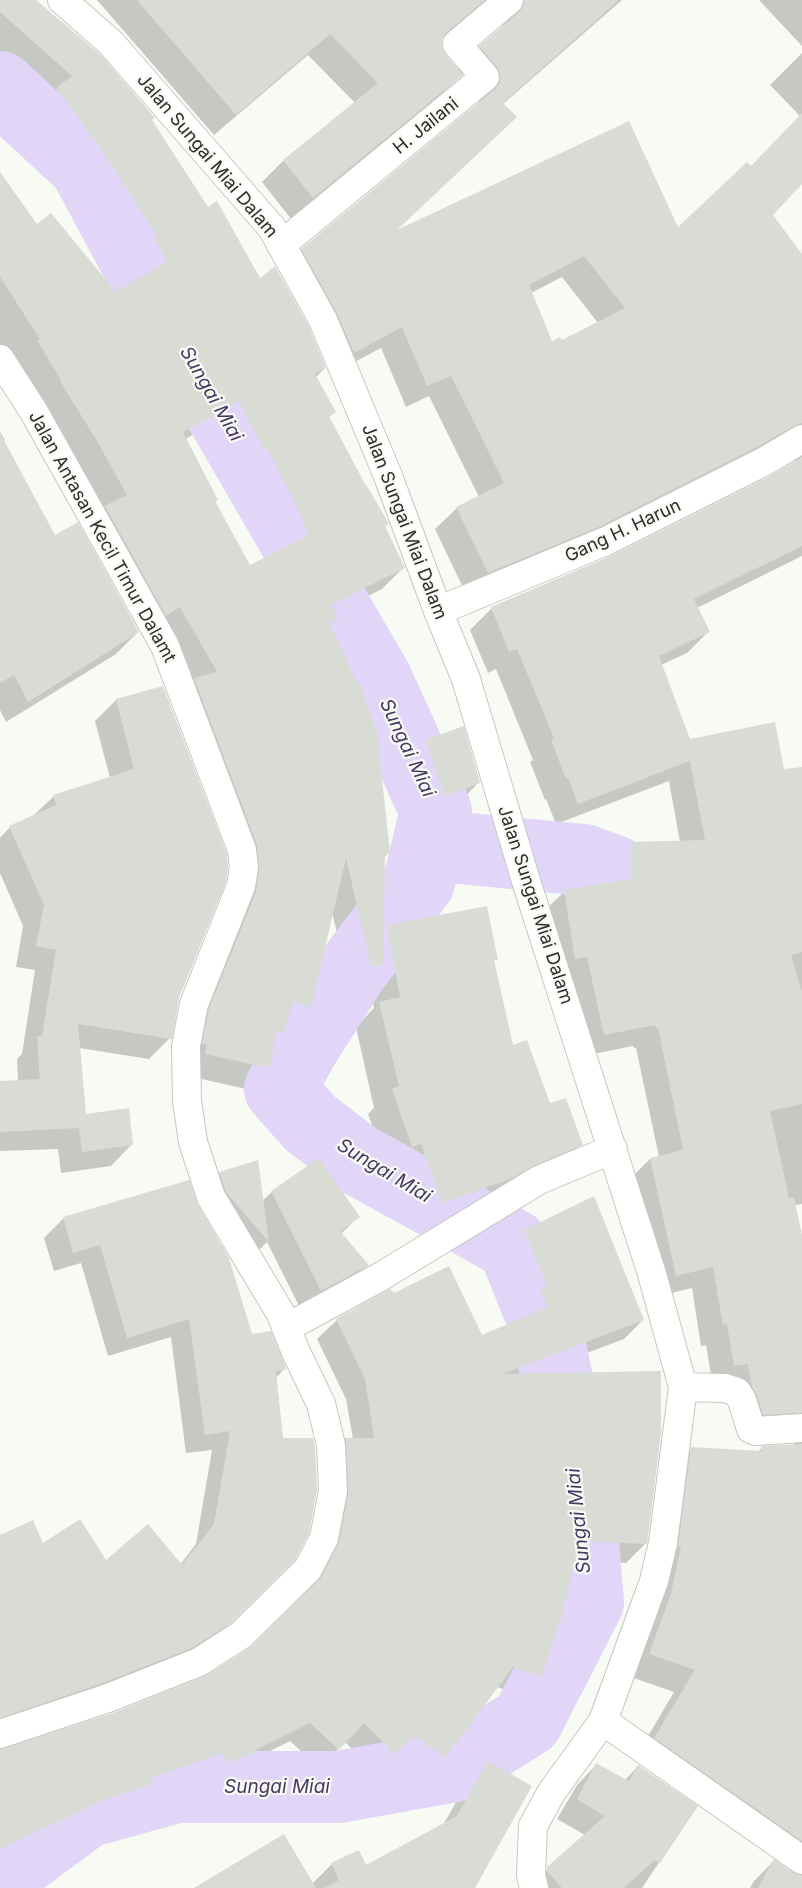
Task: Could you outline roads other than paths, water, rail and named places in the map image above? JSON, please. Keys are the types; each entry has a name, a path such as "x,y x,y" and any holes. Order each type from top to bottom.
{"street":[{"name":"Jalan Sungai Miai Dalam","path":"62,0 111,42 272,228 323,320 388,476 438,611 466,679 526,881 652,1274 683,1387 663,1543 654,1581 603,1722 551,1793 533,1826 531,1875 534,1888"},
{"name":"H. Jailani","path":"281,245 485,77 457,44 509,0"},
{"name":"Jalan Antasan Kecil Timur Dalamt","path":"0,359 34,412 166,646 242,850 244,868 241,886 194,1004 186,1046 187,1101 193,1142 211,1197 281,1314 295,1350 321,1404 331,1445 333,1491 324,1538 308,1569 241,1635 198,1662 108,1698 0,1734"},
{"name":"Gang H. Harun","path":"438,611 606,541 765,461 802,439"},
{"path":"286,1328 380,1277 539,1180 613,1149"},
{"path":"683,1387 725,1388 737,1392 742,1400 751,1429 756,1431 802,1428"},
{"path":"603,1722 802,1860"}],"waterway":[{"name":"Sungai Miai","path":"0,87 85,166 173,330 376,679 436,811 419,882 352,970 303,1047 280,1089 310,1123 357,1159 513,1245 547,1330 578,1484 588,1602 527,1721 455,1766 338,1787 176,1787 86,1812 0,1876"},
{"path":"428,845 584,860 616,872 636,888 718,881 795,864 802,850"}]}
